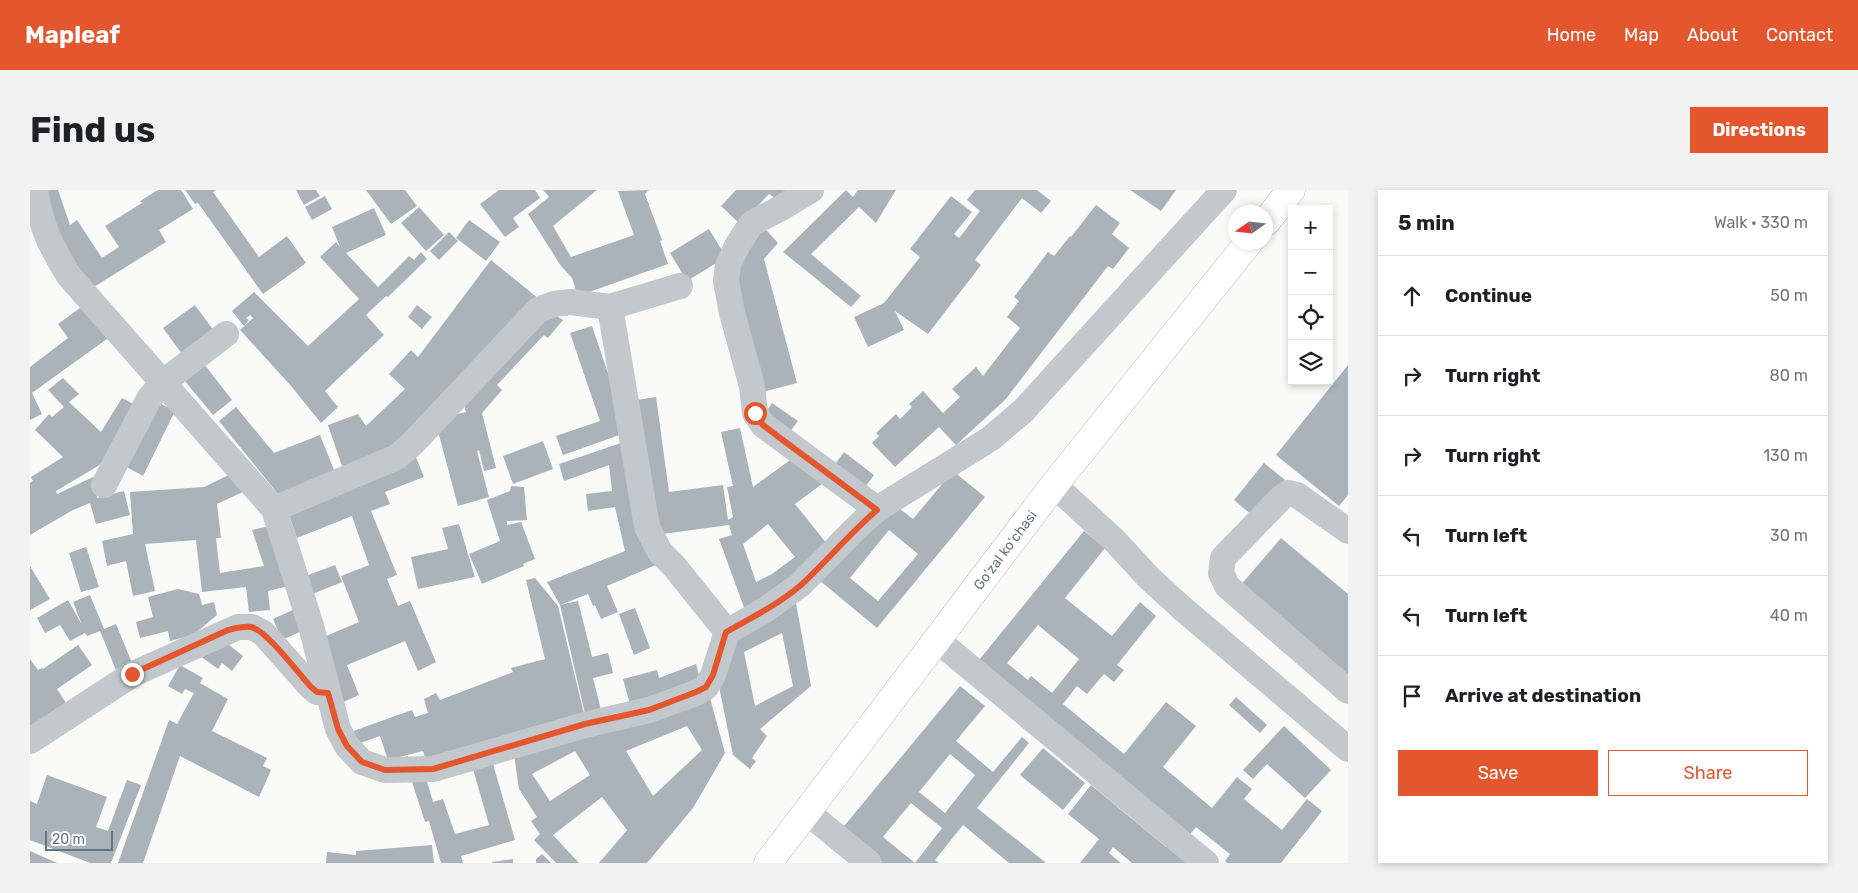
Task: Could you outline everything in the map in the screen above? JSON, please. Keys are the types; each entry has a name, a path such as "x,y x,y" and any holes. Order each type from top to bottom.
{"main road":[{"path":"1273,213 1292,190"},
{"name":"Goʻzal koʻchasi","path":"768,863 1054,486 1243,250"}],"street":[{"path":"35,190 41,222 49,242 69,276 274,509 311,626 338,729 347,746 362,762 385,770 433,769 585,724 649,710 706,687 713,675 726,632 765,610 800,586 854,530 877,510 990,439 1023,411 1224,190"},
{"path":"811,190 751,224 728,265 726,281 732,313 752,386 755,413 763,425 877,510"},
{"path":"274,509 397,457 413,443 538,310 554,304 571,302 610,307 680,286"},
{"path":"610,307 647,527 660,552 674,566 726,632"},
{"path":"104,485 149,399 162,383 226,334"},
{"path":"1054,486 1115,540 1149,578 1183,610 1348,749"},
{"path":"1348,531 1297,495 1288,493 1224,558 1221,572 1226,586 1348,691"},
{"path":"30,742 132,674 238,627 252,627 263,633 311,687 317,692 328,693"},
{"path":"937,640 1206,863"},
{"path":"807,812 868,863"}],"building":[{"path":"42,190 58,190 70,225 77,220 102,258 119,247 105,226 142,203 140,201 158,190 181,190 193,209 159,230 166,242 89,290 54,235"},
{"path":"185,190 216,190 213,192 259,257 287,236 306,263 263,294 198,203 195,204"},
{"path":"296,190 316,190 320,196 304,205"},
{"path":"366,190 405,190 417,206 391,224"},
{"path":"499,190 535,190 540,198 513,218 519,227 505,237 480,204"},
{"path":"543,190 597,190 553,226 571,257 634,235 618,191 649,190 645,194 662,240 660,241 668,264 578,296 572,278 561,266 528,214 549,197"},
{"path":"736,190 786,190 781,202 769,194 740,224 721,206"},
{"path":"846,190 853,197 858,190 896,190 876,223 859,207 811,254 861,296 851,307 783,252"},
{"path":"975,190 1037,190 1051,201 1041,213 1022,198 975,260 981,265 928,334 895,311 904,330 868,347 854,317 884,303 920,257 910,249 951,196 972,212 954,234 959,238 980,211 967,200"},
{"path":"1130,190 1176,190 1161,211"},
{"path":"325,196 332,209 312,220 305,207"},
{"path":"1096,205 1120,223 1112,234 1129,248 1113,269 1108,266 1005,400 956,445 939,427 895,467 872,443 879,436 876,433 896,414 900,419 912,407 909,404 923,391 943,413 960,397 952,389 976,367 983,376 1020,328 1007,317 1019,301 1014,297 1048,252 1054,256"},
{"path":"419,207 444,235 426,251 401,223"},
{"path":"374,208 386,235 346,253 378,287 409,256 414,260 421,252 427,259 388,297 386,296 366,315 384,335 325,391 338,407 321,423 291,386 240,330 253,318 250,315 246,318 249,320 244,326 232,311 254,292 308,346 359,299 320,257 336,242 340,247 332,227"},
{"path":"469,220 500,242 486,261 456,238"},
{"path":"760,223 778,243 764,259 797,383 763,392 733,280"},
{"path":"709,229 726,257 687,281 670,253"},
{"path":"449,232 458,241 439,260 430,251"},
{"path":"491,260 539,299 397,453 343,469 328,425 358,414 366,426 405,389 389,374 411,350 418,357"},
{"path":"87,303 111,336 32,393 42,414 30,420 30,367 68,338 58,324"},
{"path":"195,305 214,331 182,354 163,328"},
{"path":"417,305 432,317 422,329 408,317"},
{"path":"549,311 563,320 548,338 544,335 497,385 502,390 482,413 496,468 484,471 479,450 477,451 489,497 458,506 435,420 466,412 462,399"},
{"path":"592,326 628,432 563,455 556,436 600,421 570,333"},
{"path":"204,364 232,400 213,415 184,380"},
{"path":"1348,365 1348,495 1339,506 1276,455"},
{"path":"63,378 79,394 69,402 101,432 122,398 139,407 112,452 98,466 56,491 57,494 93,477 97,498 124,491 130,515 96,524 90,503 71,511 30,535 30,483 33,481 31,477 63,457 35,430 49,414 52,417 64,407 48,390"},
{"path":"656,397 669,492 723,485 728,520 733,517 727,487 733,486 721,432 740,428 753,487 797,455 830,478 795,504 827,544 815,561 746,613 719,539 732,535 729,525 655,535 637,400","holes":["768,524 795,557 772,574 756,582 743,544"]},
{"path":"153,400 175,411 143,476 121,464"},
{"path":"772,403 798,421 786,437 761,419"},
{"path":"236,407 274,453 320,435 336,475 282,499 219,421"},
{"path":"630,440 658,564 607,586 618,612 601,619 588,594 560,605 547,582 625,551 615,507 588,511 586,494 612,491 609,465 564,481 559,464"},
{"path":"543,441 553,469 513,484 503,456"},
{"path":"844,452 874,475 860,494 830,471"},
{"path":"415,455 424,477 385,492 390,504 371,511 397,575 387,579 398,606 410,601 436,662 418,671 405,641 347,665 359,695 339,704 319,639 359,622 341,576 369,565 352,516 297,538 288,512"},
{"path":"1264,463 1285,480 1254,517 1234,500"},
{"path":"237,471 245,491 217,504 221,538 216,538 220,573 264,566 252,530 269,526 288,586 268,591 270,610 249,612 246,587 202,592 196,540 145,544 155,591 133,596 126,561 107,566 102,541 133,534 130,492 204,487"},
{"path":"953,471 985,497 877,628 819,580 891,502 913,519","holes":["889,530 918,554 878,601 850,578"]},
{"path":"511,486 524,487 527,520 507,521 507,525 521,522 535,559 523,564 524,566 482,584 469,554 500,541 487,500 510,491"},
{"path":"459,524 475,577 418,589 411,557 448,549 442,528"},
{"path":"1084,531 1105,548 1065,598 1112,636 1140,602 1156,616 1117,665 1124,670 1114,682 1104,674 1087,694 1077,686 1063,704 1124,754 1166,702 1196,726 1163,767 1212,808 1237,777 1252,789 1244,799 1282,830 1307,799 1322,811 1281,863 1227,863 1225,861 1230,854 1196,827 1187,838 975,665","holes":["1038,625 1079,659 1052,693 1031,676 1028,680 1007,663"]},
{"path":"1281,538 1348,594 1348,676 1240,586"},
{"path":"86,547 99,587 81,592 69,553"},
{"path":"335,565 342,582 310,595 303,577"},
{"path":"30,566 50,599 30,610"},
{"path":"535,578 558,606 585,718 425,758 423,751 388,760 380,736 349,747 345,734 412,710 415,717 428,713 424,699 436,693 440,700 513,672 511,668 545,659 526,580"},
{"path":"178,589 199,594 202,605 214,602 217,615 193,635 170,641 168,631 140,638 136,622 153,617 148,597"},
{"path":"90,595 104,629 116,624 132,663 116,670 100,631 87,636 85,633 70,641 60,625 45,633 37,618 68,600 82,625 73,602"},
{"path":"578,601 592,657 608,653 613,673 593,678 602,714 586,718 560,605"},
{"path":"796,603 811,686 760,729 767,736 752,758 756,761 750,769 733,755 717,677 727,646","holes":["782,633 793,686 755,706 744,652"]},
{"path":"635,608 650,648 634,655 619,614"},
{"path":"295,609 304,630 282,640 273,619"},
{"path":"224,641 243,656 232,671 222,663 218,669 196,653"},
{"path":"78,645 92,665 57,689 66,703 30,733 30,659 38,670 43,669"},
{"path":"696,664 702,686 631,708 623,679 657,670 659,678"},
{"path":"180,665 203,678 200,683 228,699 212,731 267,758 263,766 271,770 259,797 180,756 143,863 118,863 169,720 177,724 194,693 185,689 182,694 168,686"},
{"path":"960,686 985,706 956,741 993,772 1022,737 1029,743 977,808 1046,863 1009,863 963,825 935,860 939,863 915,863 879,863 840,831","holes":["950,754 975,775 945,813 919,792","911,803 942,828 915,863 883,837"]},
{"path":"1236,697 1267,725 1260,733 1229,705"},
{"path":"710,698 725,753 693,808 647,863 599,863 627,830 602,797 553,835 579,863 556,863 534,840 540,834 531,821 537,817 519,789 514,755","holes":["687,726 702,750 653,796 626,751","575,751 590,775 550,801 532,774"]},
{"path":"1284,726 1331,770 1305,798 1267,764 1253,779 1243,770"},
{"path":"1043,748 1085,783 1063,810 1020,775"},
{"path":"491,757 515,840 461,856 463,863 441,863 429,821 425,822 412,782 426,778 433,802 443,799 455,834 489,825 471,762"},
{"path":"47,775 107,797 96,827 108,831 127,780 141,785 111,863 90,863 30,840 30,801 37,804"},
{"path":"1091,785 1166,847 1168,844 1191,863 1132,863 1113,847 1109,853 1121,863 1080,863 1099,839 1068,814"},
{"path":"432,845 434,863 326,863 327,852 356,855 356,851"},
{"path":"30,851 57,863 30,863"},
{"path":"542,854 551,863 536,863 536,859"},
{"path":"513,859 513,863 492,863 492,862"}],"route":[{"path":"132,674 228,630 238,627 252,627 263,633 311,687 317,692 328,693 338,729 347,746 362,762 385,770 433,769 585,724 649,710 696,692 706,687 713,675 726,632 765,610 800,586 854,530 877,510 763,425 755,413"}]}
